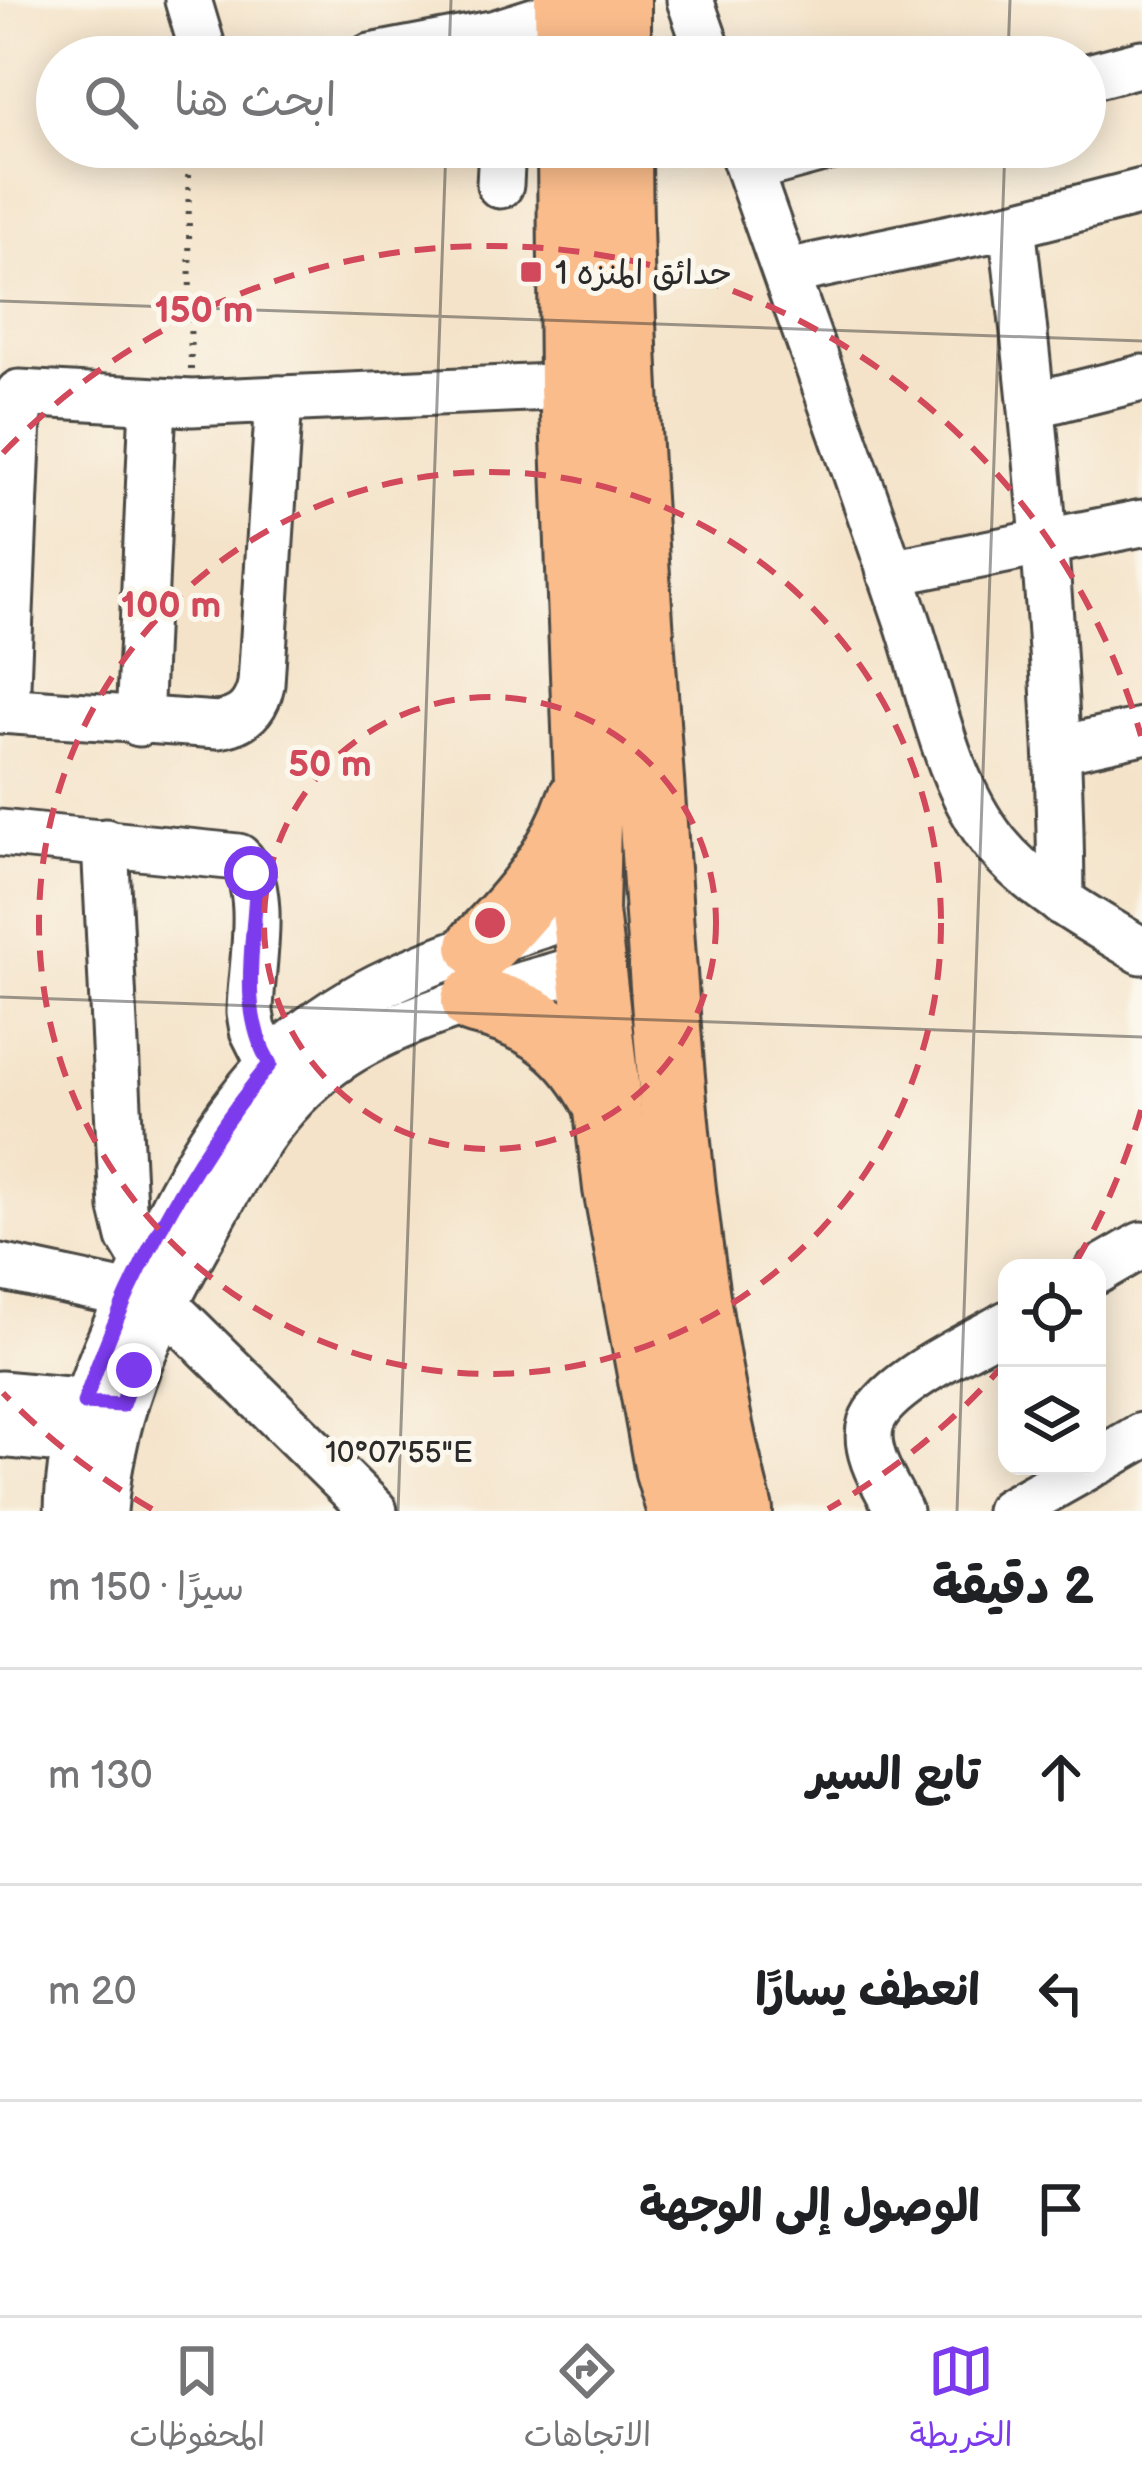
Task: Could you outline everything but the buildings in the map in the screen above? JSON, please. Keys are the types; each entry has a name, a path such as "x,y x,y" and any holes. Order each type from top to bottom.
{"highway":[{"path":"571,168 573,386 588,780 616,935 671,1064 685,1225 739,1511"},
{"path":"618,168 616,935 607,1104 642,1330 681,1511"},
{"path":"588,780 564,842 478,973 517,1013 555,1034 594,1078 607,1104"}],"street":[{"path":"188,0 199,36"},
{"path":"691,0 703,36"},
{"path":"522,36 585,14"},
{"path":"1106,72 1142,63"},
{"path":"749,168 970,807 997,846 1061,902 1142,951"},
{"path":"787,272 1012,225 1142,192"},
{"path":"1012,225 1033,406 1060,749 1061,902"},
{"path":"1033,406 1142,378"},
{"path":"279,399 258,700 234,722 139,723 3,710 20,393 172,403 573,386"},
{"path":"139,723 172,403"},
{"path":"890,573 1142,523"},
{"path":"1060,749 1142,731"},
{"path":"0,832 238,857 248,866 256,891 250,1013 270,1064"},
{"path":"105,842 124,1208 146,1287 353,1504"},
{"path":"68,1511 188,1178 270,1064 308,1032 391,982 478,973 616,935"},
{"path":"146,1287 284,1104 348,1053 478,973"},
{"path":"1106,1266 1142,1245"},
{"path":"0,1267 146,1287"},
{"path":"899,1511 874,1463 870,1426 884,1402 998,1329"},
{"path":"0,1394 98,1424"},
{"path":"0,1434 98,1424"},
{"path":"98,1424 104,1511"},
{"path":"1106,1457 1142,1436"},
{"path":"1009,1511 1073,1475"}],"path":[{"path":"172,403 188,168"}],"place":[{"name":"حدائق المنزه 1","path":"531,272"}],"route":[{"path":"134,1370 122,1405 84,1403 110,1337 188,1178 270,1064 250,1013 256,891 251,873"}]}
